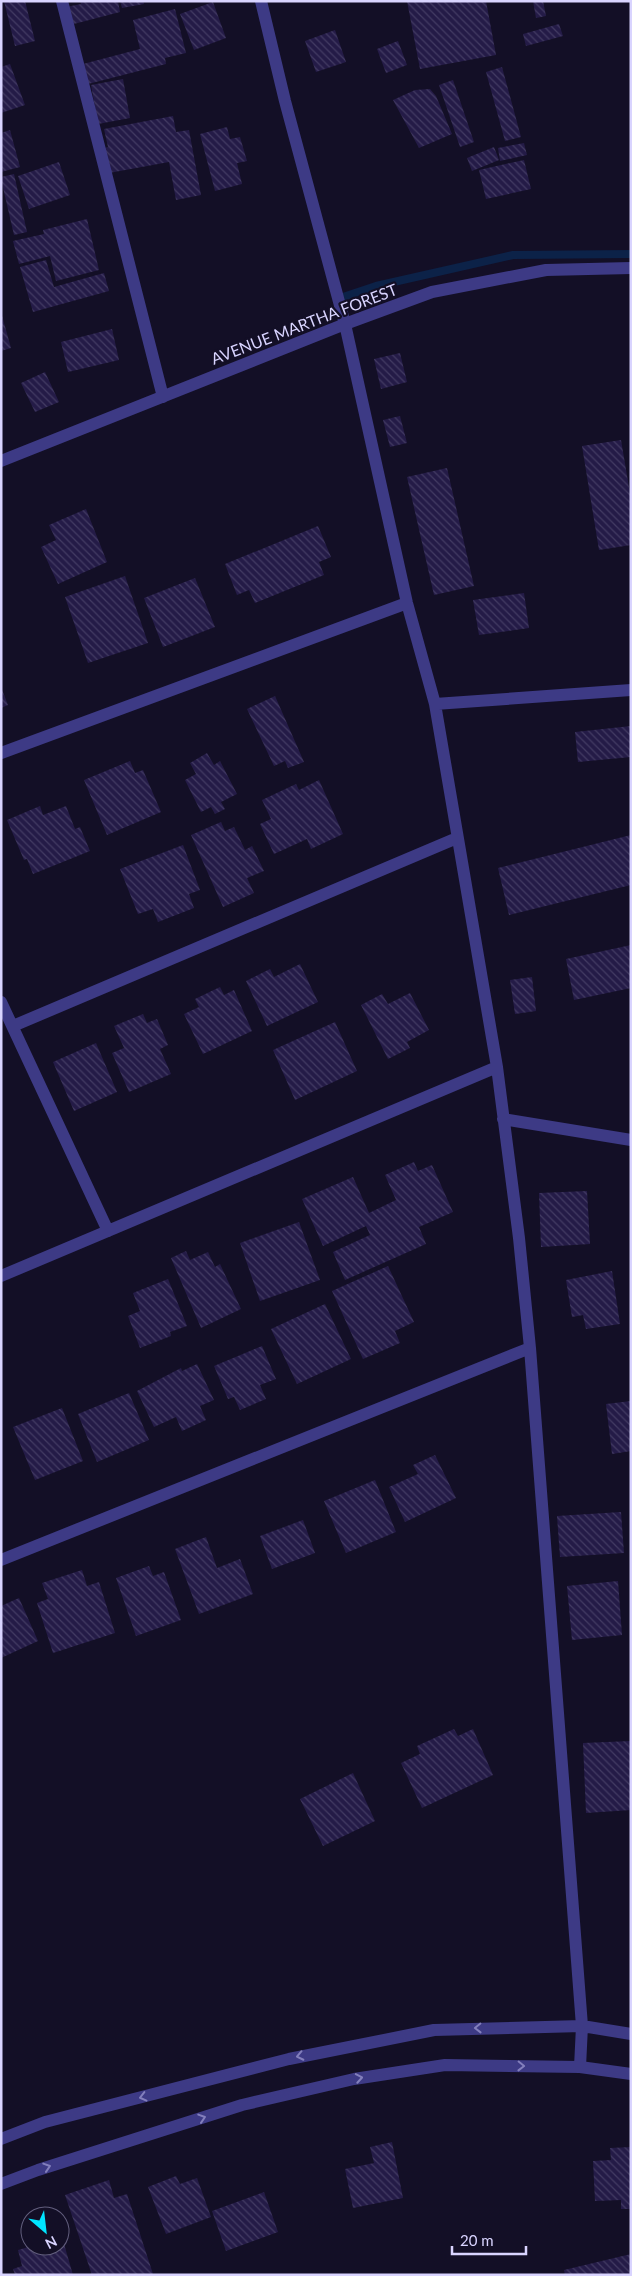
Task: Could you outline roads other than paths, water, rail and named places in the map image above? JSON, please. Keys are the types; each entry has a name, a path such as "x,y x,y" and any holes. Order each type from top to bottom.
{"street":[{"path":"62,1 163,397"},
{"path":"261,1 284,101 345,324 407,603 436,704 497,1067 519,1238 530,1348 582,2026 580,2067"},
{"name":"AVENUE MARTHA FOREST","path":"1,461 345,324 432,292 546,270 631,268"},
{"path":"1,754 407,603"},
{"path":"436,704 631,690"},
{"path":"13,1026 457,838"},
{"path":"1,1002 108,1231"},
{"path":"1,1276 497,1067"},
{"path":"503,1120 631,1140"},
{"path":"1,1560 530,1348"},
{"path":"1,2140 45,2122 289,2058 425,2031 582,2026 631,2034"},
{"path":"1,2184 38,2170 242,2105 354,2079 446,2065 580,2067 631,2074"}],"waterway":[{"path":"340,298 376,286 513,255 631,254"}]}
